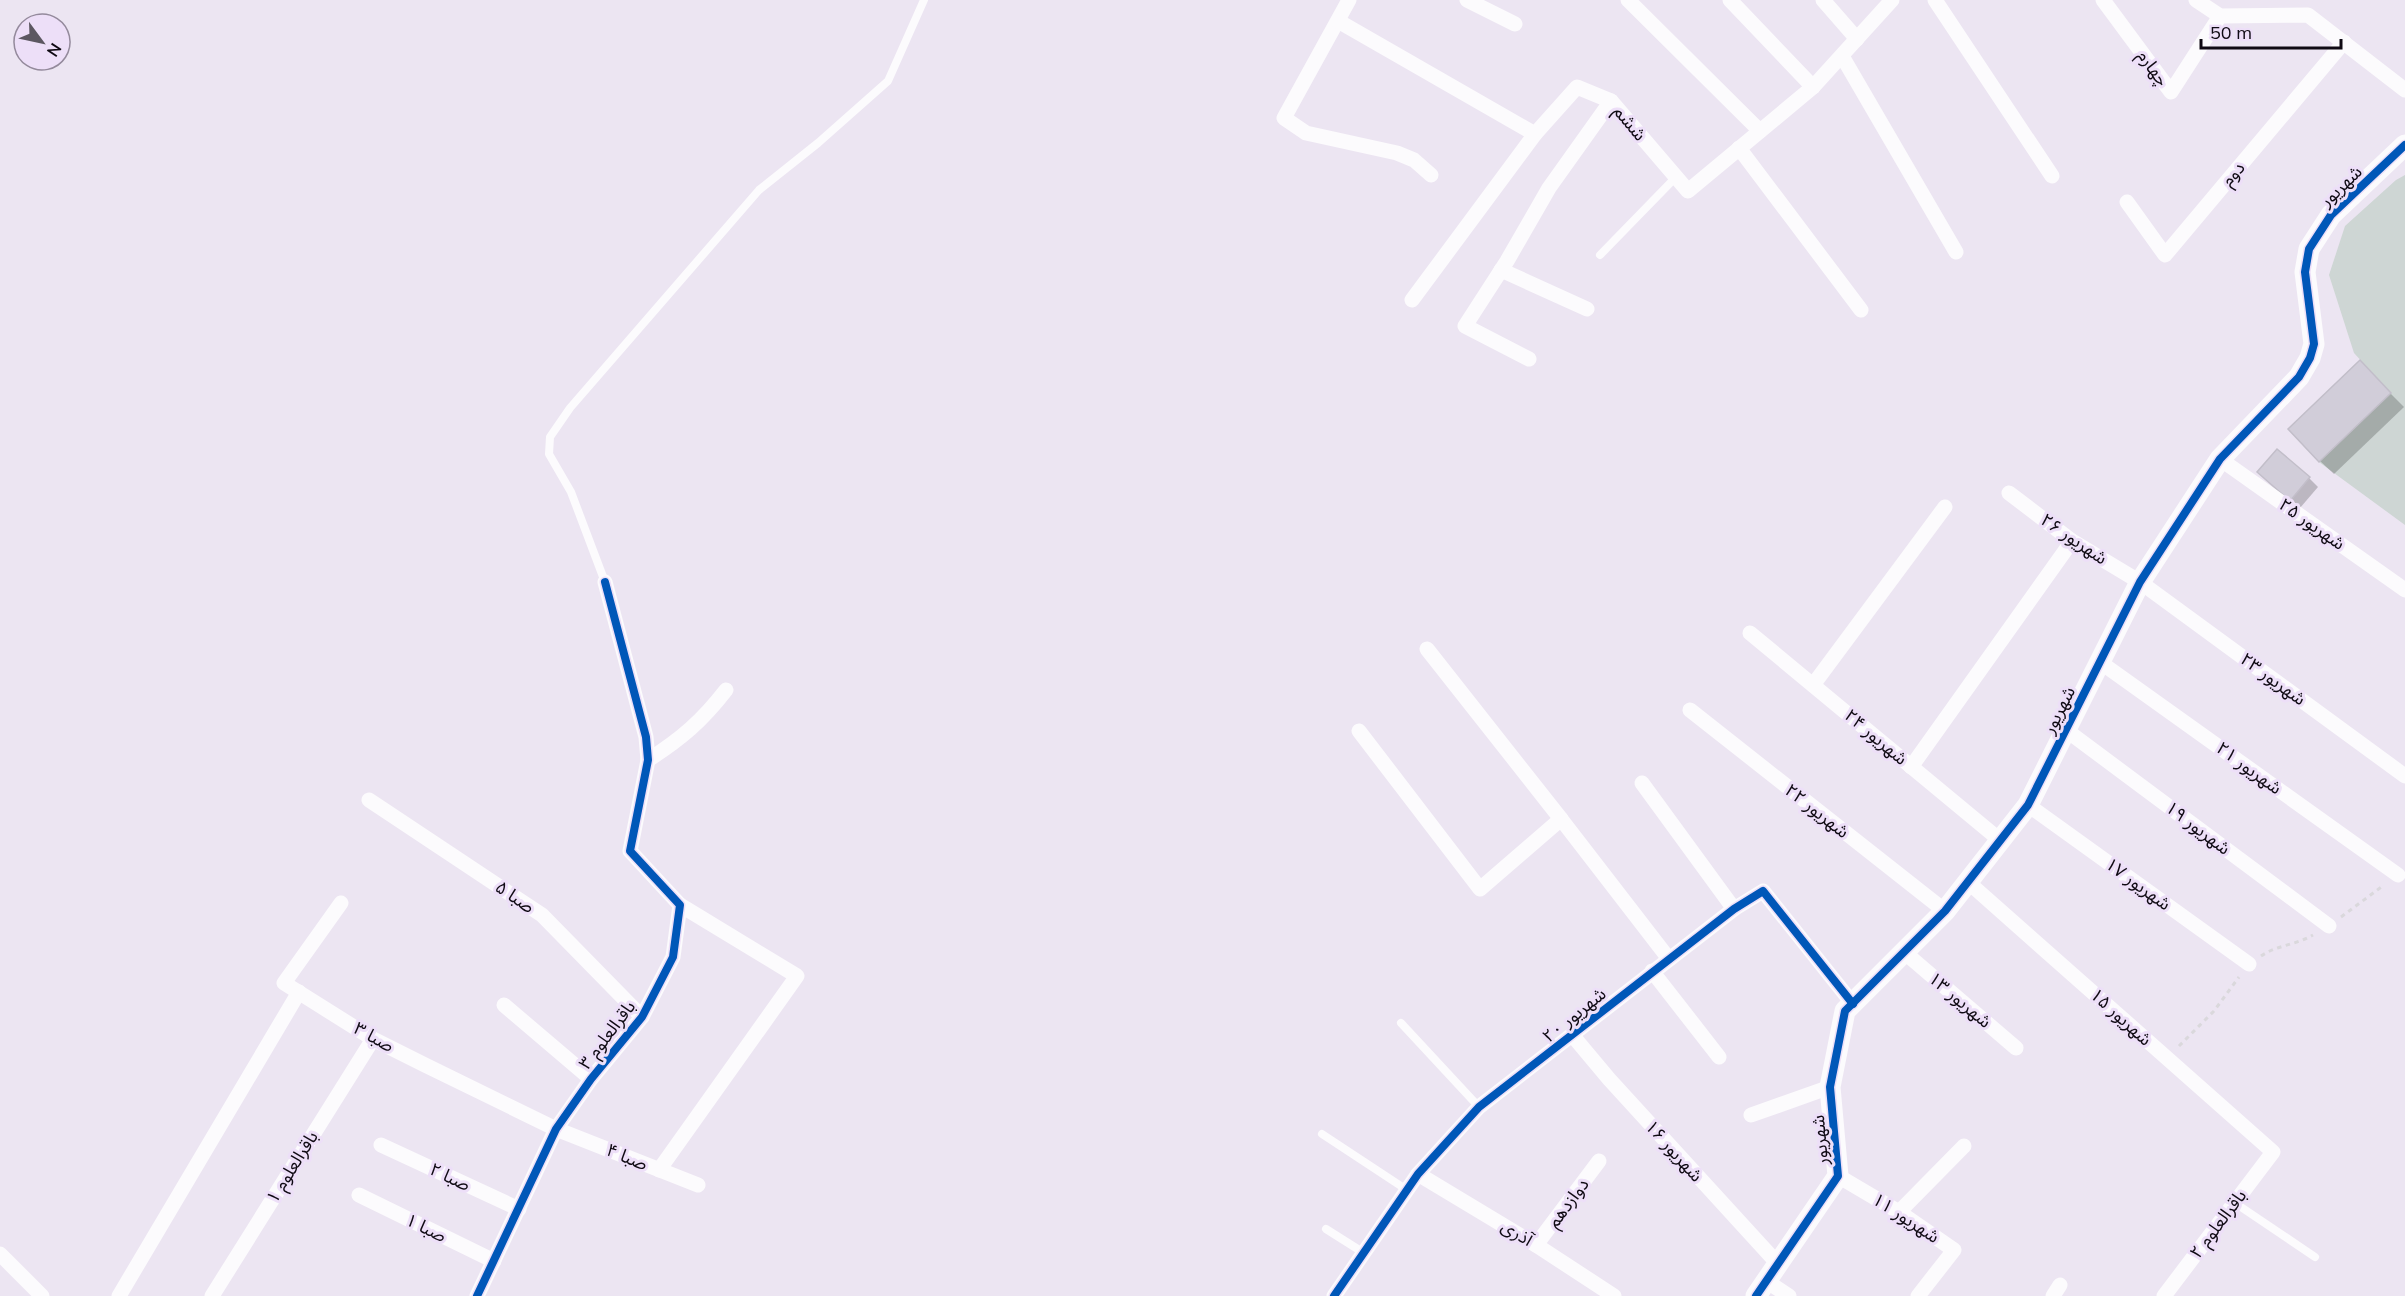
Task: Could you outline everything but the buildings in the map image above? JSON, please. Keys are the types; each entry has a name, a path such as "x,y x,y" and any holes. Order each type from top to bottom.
{"street":[{"path":"1349,0 1284,118 1306,133 1397,153 1414,160 1431,175"},
{"path":"1467,0 1515,24"},
{"path":"1628,0 1760,131"},
{"path":"1730,0 1813,87"},
{"path":"1823,0 1857,39"},
{"path":"1676,177 1688,191 1813,87 1892,0"},
{"path":"1935,0 2052,176"},
{"name":"چهارم","path":"2103,0 2171,92 2220,16"},
{"path":"2196,0 2220,16 2307,15"},
{"path":"2298,0 2307,15 2405,90"},
{"path":"1338,21 1535,134"},
{"name":"دوم","path":"2127,202 2165,255 2344,42"},
{"path":"1842,56 1956,252"},
{"path":"1413,300 1535,134 1577,87 1611,101"},
{"name":"ششم","path":"1529,359 1465,326 1549,188 1611,101 1676,177"},
{"name":"شهریور","path":"1767,1280 1838,1176 1830,1087 1845,1011 1945,911 2028,805 2140,582 2220,459 2299,377 2310,358 2314,344 2305,272 2309,249 2331,215 2405,145"},
{"path":"1739,148 1861,310"},
{"path":"1501,270 1587,309"},
{"name":"شهریور ۲۵","path":"2220,459 2405,590"},
{"name":"شهریور ۲۶","path":"2009,493 2072,541 2140,582"},
{"path":"1813,685 1945,507"},
{"path":"1911,767 2072,541"},
{"path":"605,582 646,737 648,759 630,851 680,905 797,976 659,1170"},
{"name":"شهریور ۲۳","path":"2140,582 2405,776"},
{"name":"شهریور ۲۴","path":"1750,633 2001,841"},
{"path":"1427,649 1670,959"},
{"name":"شهریور ۲۱","path":"2100,662 2398,875"},
{"path":"648,759 679,740 706,716 726,690"},
{"name":"شهریور ۲۲","path":"1690,710 1945,911"},
{"name":"شهریور ۱۹","path":"2066,730 2329,926"},
{"path":"1359,731 1480,889 1561,819"},
{"path":"1642,783 1734,909"},
{"name":"صبا ۵","path":"369,800 542,915 642,1017"},
{"name":"شهریور ۱۷","path":"2028,805 2249,964"},
{"name":"شهریور ۱۵","path":"1968,882 2273,1152"},
{"name":"شهریور ۲۰","path":"1334,1296 1418,1174 1479,1107 1573,1036 1652,971 1734,909 1763,891 1853,1004"},
{"path":"119,1296 299,992 284,982 341,903"},
{"name":"باقرالعلوم ۳","path":"477,1296 556,1129 591,1079 642,1017 673,957 680,905"},
{"name":"شهریور ۱۳","path":"1904,952 2016,1047"},
{"path":"1652,971 1719,1058"},
{"name":"صبا ۳","path":"299,992 373,1039 556,1129"},
{"path":"504,1005 591,1079"},
{"name":"شهریور ۱۶","path":"1573,1036 1767,1280 1789,1296"},
{"name":"باقرالعلوم ۱","path":"212,1296 373,1039"},
{"path":"1751,1115 1830,1087"},
{"name":"صبا ۴","path":"556,1129 698,1185"},
{"name":"صبا ۲","path":"381,1145 519,1209"},
{"path":"1899,1212 1964,1146"},
{"name":"باقرالعلوم ۲","path":"2164,1296 2273,1152"},
{"name":"دوازدهم","path":"1536,1245 1599,1161"},
{"name":"آذری","path":"1418,1174 1536,1245 1614,1296"},
{"name":"شهریور ۱۱","path":"1838,1176 1899,1212 1954,1250 1918,1296"},
{"name":"صبا ۱","path":"359,1195 494,1261"},
{"path":"2,1261 42,1296"}],"lane":[{"path":"605,582 571,492 549,453 550,437 570,408 759,190 818,143 888,81 924,0"},
{"path":"1600,255 1676,177"},
{"path":"1401,1023 1479,1107"},
{"path":"1322,1134 1407,1190"},
{"path":"2235,1203 2315,1257"},
{"path":"1326,1229 1364,1253"}],"path":[{"path":"2167,1058 2214,1011 2249,964 2269,950 2304,941 2329,926 2398,875"}],"shaded area":[{"path":"2405,175 2405,525 2319,462 2391,393 2354,353 2329,275 2345,226 2396,180"}],"cycle path":[{"path":"1756,1296 1838,1176 1830,1087 1845,1011 1945,911 2028,805 2140,582 2220,459 2299,377 2310,358 2314,344 2305,272 2309,249 2331,215 2405,145"},
{"path":"477,1296 556,1129 591,1079 642,1017 673,957 680,905 630,851 648,760 646,737 605,582"},
{"path":"1334,1296 1418,1174 1479,1107 1734,909 1763,891 1853,1004"}]}
